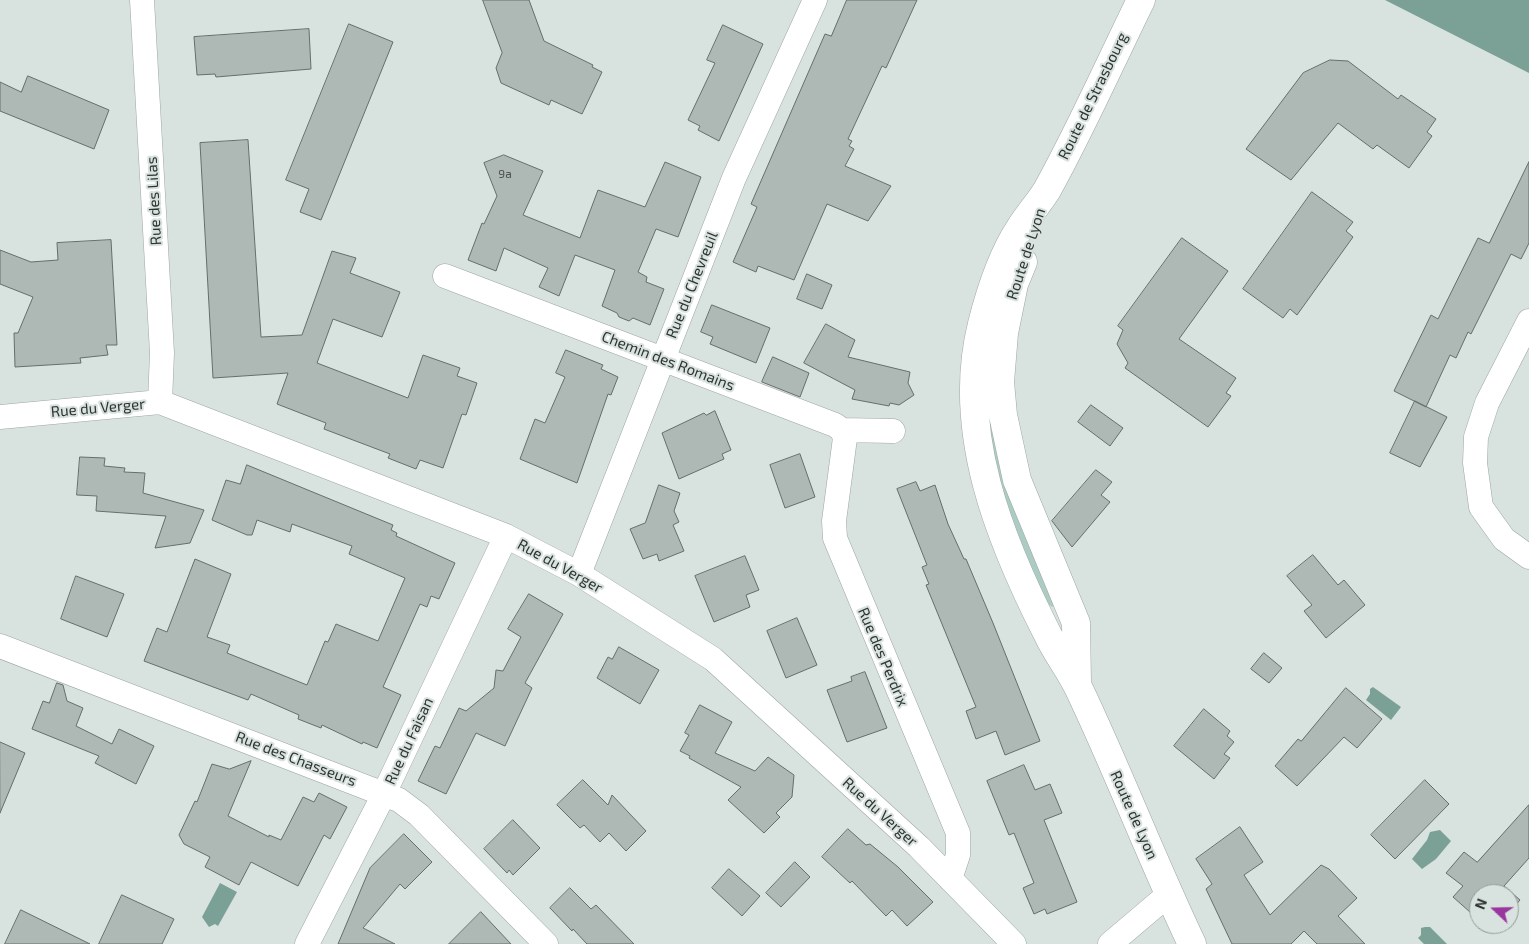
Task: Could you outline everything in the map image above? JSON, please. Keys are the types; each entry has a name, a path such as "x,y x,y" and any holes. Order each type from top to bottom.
{"main road":[{"name":"Route de Strasbourg","path":"1046,192 1141,0"},
{"name":"Route de Lyon","path":"1046,192 1014,284 1004,333 1000,382 1003,415 1017,480 1076,623 1078,686"},
{"name":"Route de Lyon","path":"1046,192 1019,230 1005,257 982,323 973,379 977,443 1006,549 1049,637 1078,686 1169,894 1185,940"},
{"path":"1049,637 1076,623"}],"street":[{"name":"Rue des Lilas","path":"142,0 162,353 160,402"},
{"name":"Rue du Chevreuil","path":"579,574 734,178 815,0"},
{"name":"Chemin des Romains","path":"445,276 835,424 842,430 894,431"},
{"path":"1529,321 1487,403 1476,437 1475,463 1481,507 1504,539 1529,557"},
{"name":"Rue du Verger","path":"0,417 160,402 506,536 579,574 713,659 950,878 1014,944"},
{"name":"Rue des Perdrix","path":"842,430 845,438 834,521 835,538 838,550 958,833 958,855 950,878"},
{"name":"Rue du Faisan","path":"307,944 384,793 506,536"},
{"name":"Rue des Chasseurs","path":"0,646 384,793 409,806 546,944"},
{"path":"1110,944 1169,894"}],"shaded area":[{"path":"1385,0 1529,0 1529,73 1527,72"},
{"path":"993,320 993,360 1056,604 1052,607 1045,601 1010,534 985,427"},
{"path":"1373,687 1401,707 1391,720 1366,700 1370,694 1370,689"},
{"path":"1440,830 1451,841 1436,859 1422,869 1412,859 1427,840 1430,832"},
{"path":"220,883 237,892 218,926 215,924 209,927 202,917"},
{"path":"1430,927 1447,944 1424,944 1418,938 1421,935 1421,928"}],"building":[{"path":"483,0 529,0 544,41 593,65 592,67 602,72 582,114 551,100 549,105 501,83 496,68 502,53"},
{"path":"847,0 917,0 886,68 882,66 848,139 852,141 849,146 854,149 845,166 891,186 868,221 827,204 794,280 758,266 756,272 733,262 757,207 751,204 825,34 831,36"},
{"path":"349,24 393,42 321,220 300,212 309,189 286,180"},
{"path":"723,25 763,44 719,141 698,130 700,126 688,120 715,63 707,60"},
{"path":"309,29 311,69 216,77 215,74 197,75 194,37"},
{"path":"1330,60 1348,61 1398,99 1401,95 1436,119 1427,132 1432,136 1409,168 1377,145 1373,149 1338,123 1291,180 1246,149 1303,73"},
{"path":"28,76 109,110 94,149 0,111 0,82 21,92"},
{"path":"248,140 261,337 302,335 332,251 356,258 350,273 400,292 382,337 333,319 317,363 408,398 423,355 460,368 457,376 477,383 466,415 462,414 443,468 420,460 416,469 388,458 390,454 324,429 326,423 277,404 288,373 213,378 200,143"},
{"path":"504,155 543,171 523,215 580,238 598,190 645,207 665,162 701,177 678,237 656,229 638,272 647,277 646,282 664,289 650,325 633,318 629,321 602,306 615,270 575,255 559,296 539,287 548,268 504,248 496,271 468,260 482,223 484,224 497,196 484,163"},
{"path":"1529,162 1529,243 1521,259 1511,254 1471,334 1468,332 1456,358 1450,355 1426,407 1394,391 1431,315 1438,319 1478,238 1489,243"},
{"path":"1312,192 1353,222 1346,231 1353,237 1297,315 1290,309 1283,318 1243,289"},
{"path":"1182,238 1228,271 1179,339 1236,378 1226,393 1231,396 1208,427 1125,368 1128,363 1117,344 1123,330 1118,326"},
{"path":"111,240 117,345 106,345 108,355 80,358 81,363 15,367 14,333 18,333 33,297 0,284 0,250 31,262 58,260 57,243"},
{"path":"807,274 832,285 822,309 797,299"},
{"path":"712,305 770,328 756,363 710,344 713,337 701,332"},
{"path":"826,324 855,340 848,357 910,372 908,383 914,395 899,405 890,403 889,406 852,399 855,390 804,363"},
{"path":"566,350 603,365 601,369 618,377 611,395 608,394 577,483 520,459 535,419 545,423 565,377 556,373"},
{"path":"773,357 809,373 800,397 762,382"},
{"path":"1415,401 1447,417 1420,467 1390,453"},
{"path":"1091,405 1123,428 1110,446 1078,422"},
{"path":"715,411 731,450 722,454 724,459 679,479 662,433 704,413 706,415"},
{"path":"800,454 815,497 785,508 770,465"},
{"path":"80,457 105,458 104,466 125,468 124,472 145,473 143,493 204,510 190,543 155,548 166,516 96,511 97,496 77,495"},
{"path":"247,465 393,525 391,530 397,533 396,536 455,563 439,599 431,596 427,607 420,604 383,687 401,695 377,748 363,742 362,744 322,725 321,728 298,719 299,715 251,694 248,700 144,661 157,628 167,632 195,559 231,574 207,637 230,645 227,653 307,685 325,641 328,642 336,624 378,641 405,578 349,554 352,546 292,524 290,532 257,520 252,535 247,535 212,520 226,480 240,484"},
{"path":"1096,470 1112,482 1101,495 1110,502 1072,547 1052,521"},
{"path":"916,482 920,491 935,485 948,524 964,559 966,559 1040,741 1005,755 996,731 976,739 966,711 976,707 926,585 929,584 922,567 927,565 897,489"},
{"path":"659,485 680,493 674,511 679,522 673,525 684,551 659,561 657,554 643,559 630,529 645,523"},
{"path":"1313,555 1338,585 1344,580 1365,605 1326,638 1304,611 1312,605 1287,576"},
{"path":"745,556 759,590 746,595 750,607 714,622 695,576"},
{"path":"76,576 124,594 107,637 61,619"},
{"path":"529,594 563,614 525,683 532,688 505,746 476,733 446,794 418,781 435,746 440,748 459,708 466,711 494,688 496,670 503,671 521,637 508,629"},
{"path":"797,618 817,665 786,678 767,631"},
{"path":"619,647 659,670 640,704 597,678 608,657 612,659"},
{"path":"1264,653 1282,668 1269,683 1251,669"},
{"path":"865,672 887,728 847,742 827,690 852,681 851,677"},
{"path":"57,683 63,685 67,701 83,708 76,726 112,744 119,729 154,746 136,784 95,763 99,756 32,729 43,701 49,703"},
{"path":"1346,688 1382,719 1357,748 1344,737 1297,786 1275,766 1298,739 1301,741"},
{"path":"700,705 732,722 715,753 755,771 768,757 794,775 792,797 776,813 780,817 764,833 728,800 741,787 680,751 689,735 685,733"},
{"path":"1204,709 1230,731 1227,736 1234,742 1224,754 1230,758 1214,779 1174,746"},
{"path":"0,742 25,753 0,813"},
{"path":"251,761 228,816 269,837 269,835 281,840 303,797 314,802 319,793 347,807 330,839 324,835 298,886 251,862 239,885 205,867 210,857 184,844 179,835 195,801 197,802 212,764 229,769"},
{"path":"1024,765 1035,790 1050,784 1062,813 1044,820 1077,902 1047,914 1045,909 1034,914 1023,888 1034,883 1014,833 1009,835 987,781"},
{"path":"583,780 608,805 612,795 646,831 626,851 609,833 600,842 584,825 580,828 557,805"},
{"path":"1425,780 1449,804 1395,859 1371,835"},
{"path":"1529,805 1529,858 1506,884 1469,884 1469,911 1453,897 1463,886 1446,873 1464,852 1477,862"},
{"path":"513,820 540,848 513,875 509,870 507,873 484,849"},
{"path":"1240,827 1263,862 1244,875 1270,915 1321,865 1329,869 1357,898 1338,916 1365,944 1317,944 1304,931 1291,944 1232,944 1206,889 1212,884 1196,859"},
{"path":"848,829 866,845 870,844 898,867 933,902 907,926 892,910 886,916 852,881 850,883 822,857"},
{"path":"404,834 432,862 405,889 400,884 363,928 395,944 338,944 370,868"},
{"path":"795,862 810,877 781,907 766,893"},
{"path":"729,869 760,896 742,916 712,888"},
{"path":"570,888 591,909 596,905 634,944 587,944 573,929 572,931 550,908"},
{"path":"122,895 174,919 162,944 99,944"},
{"path":"21,910 90,944 5,944"},
{"path":"481,912 511,944 449,944"}]}
